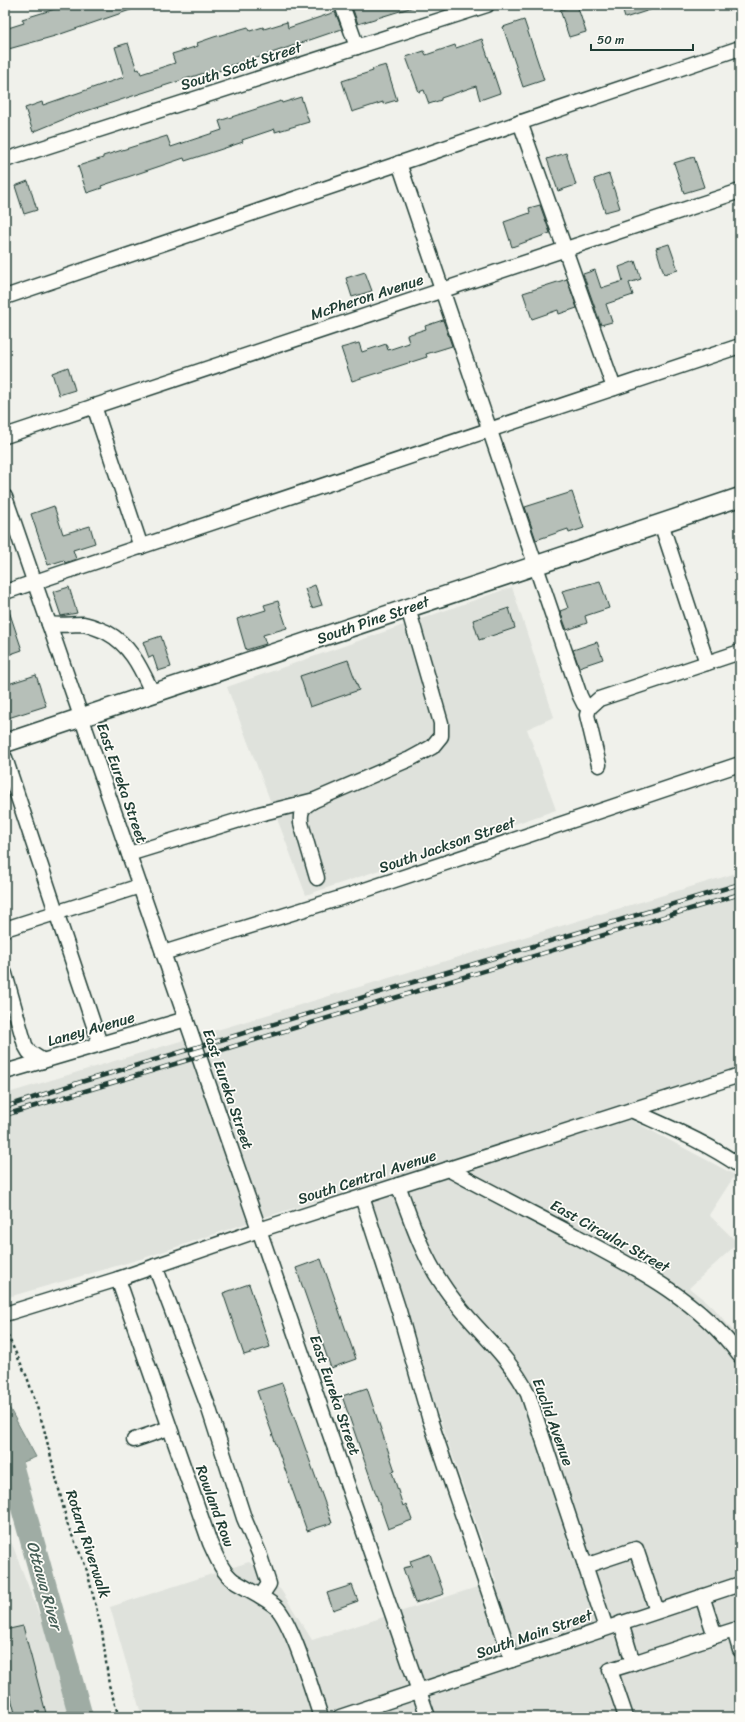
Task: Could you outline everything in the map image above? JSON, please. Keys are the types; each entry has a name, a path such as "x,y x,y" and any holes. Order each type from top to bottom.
{"main road":[{"name":"South Pine Street","path":"5,743 740,497"}],"street":[{"path":"342,5 357,47"},
{"name":"South Scott Street","path":"5,160 483,6"},
{"path":"5,296 740,48"},
{"path":"520,122 614,388"},
{"path":"399,163 537,565 580,696 584,704 589,708"},
{"name":"McPheron Avenue","path":"5,436 740,191"},
{"path":"5,592 740,346"},
{"path":"94,406 141,547"},
{"name":"East Eureka Street","path":"5,497 428,1717"},
{"path":"661,523 707,663"},
{"path":"317,878 301,823 300,814 304,807 315,800 410,759 432,747 441,736 441,723 408,608"},
{"path":"49,624 84,624 100,629 115,637 126,646 134,656 153,694"},
{"path":"598,765 587,715 589,708 599,699 740,652"},
{"path":"5,758 100,1044"},
{"name":"South Jackson Street","path":"163,952 350,895 740,764"},
{"path":"129,854 259,814 315,800"},
{"path":"5,929 140,886"},
{"path":"5,974 25,1045 29,1052 43,1061"},
{"name":"Laney Avenue","path":"5,1072 186,1019"},
{"name":"South Central Avenue","path":"5,1314 118,1279 259,1230 740,1075"},
{"path":"631,1110 722,1153 740,1166"},
{"name":"East Circular Street","path":"448,1169 639,1269 674,1291 705,1317 740,1356"},
{"name":"Euclid Avenue","path":"398,1185 420,1244 443,1286 509,1362 528,1394 606,1628"},
{"path":"362,1197 399,1311 429,1417 512,1660"},
{"path":"156,1266 208,1406 244,1518 266,1573 269,1584 261,1596"},
{"name":"Rowland Row","path":"118,1279 210,1543 220,1565 233,1580 261,1596 276,1608 288,1626 321,1717"},
{"path":"134,1440 169,1428"},
{"path":"585,1566 636,1549 657,1611"},
{"name":"South Main Street","path":"340,1717 420,1692 740,1584"},
{"path":"702,1596 715,1636"},
{"path":"621,1623 633,1663"},
{"path":"626,1717 610,1670 734,1630 740,1650"}],"path":[{"name":"Rotary Riverwalk","path":"5,1330 27,1377 43,1426 68,1526 86,1567 102,1631 109,1685 119,1717"}],"shaded area":[{"path":"512,587 554,717 527,729 556,810 306,895 227,687"},
{"path":"740,872 740,1082 633,1121 735,1175 709,1215 738,1243 689,1288 713,1307 740,1339 740,1717 142,1717 110,1607 249,1562 281,1590 312,1640 496,1581 433,1399 367,1186 265,1217 144,1258 5,1298 5,1094"},
{"path":"5,1400 36,1457 5,1469"},
{"path":"5,1526 79,1717 5,1717"}],"building":[{"path":"68,5 139,5 139,7 55,36 5,50 5,29 24,23 22,19"},
{"path":"357,5 412,5 413,7 358,24 352,7"},
{"path":"577,5 586,32 569,37 560,10"},
{"path":"621,5 659,5 659,7 625,18"},
{"path":"335,12 342,29 254,59 224,67 225,69 207,74 207,72 74,115 33,132 25,108 42,102 43,105 124,77 115,47 128,43 137,70 139,69 141,74 175,63 172,54 198,46 197,43 214,37 248,27 250,31 263,27 264,29 287,22 288,28"},
{"path":"524,20 544,80 523,87 503,27"},
{"path":"482,39 500,93 480,100 476,86 441,98 441,100 429,104 424,90 419,92 406,57 424,51 426,55 455,45 456,48"},
{"path":"386,65 397,100 383,104 383,102 352,112 342,81"},
{"path":"301,97 309,122 275,132 275,129 242,140 243,142 185,161 184,158 101,186 102,188 87,193 78,166 103,158 103,156 167,136 171,147 222,130 219,121 281,101 282,103"},
{"path":"566,153 576,185 558,191 547,159"},
{"path":"694,157 704,187 684,193 674,163"},
{"path":"609,174 620,208 605,212 594,179"},
{"path":"28,181 37,210 24,214 15,186"},
{"path":"540,205 550,233 512,247 504,222 530,213 529,208"},
{"path":"669,244 678,270 664,274 656,248"},
{"path":"635,261 641,279 629,283 633,295 606,304 612,322 601,325 583,274 595,270 601,288 623,281 619,267"},
{"path":"365,272 372,291 352,297 346,278"},
{"path":"567,279 577,308 559,314 558,310 532,319 523,293"},
{"path":"443,320 452,346 426,354 427,357 352,381 341,348 359,343 362,352 386,344 388,350 409,343 407,335 426,329 425,326"},
{"path":"68,367 75,390 59,395 52,373"},
{"path":"572,492 584,528 569,533 568,529 536,540 525,507"},
{"path":"54,506 63,534 90,526 95,543 73,550 76,559 65,563 64,560 48,565 31,514"},
{"path":"600,581 609,608 585,616 587,623 567,630 560,611 568,608 562,591"},
{"path":"315,585 322,605 312,608 305,589"},
{"path":"69,587 77,613 61,616 53,592"},
{"path":"278,601 287,628 263,635 266,644 246,650 237,619 266,610 264,605"},
{"path":"5,605 7,605 22,650 5,656"},
{"path":"509,608 515,628 479,640 473,620"},
{"path":"161,636 171,667 158,671 153,656 149,658 143,642"},
{"path":"597,642 603,659 579,667 573,650"},
{"path":"348,660 359,690 310,707 300,676"},
{"path":"36,675 46,706 5,719 5,685"},
{"path":"321,1259 356,1359 331,1368 296,1268"},
{"path":"249,1284 270,1347 244,1355 223,1293"},
{"path":"282,1383 332,1523 307,1531 257,1391"},
{"path":"367,1388 395,1471 392,1472 403,1506 406,1504 412,1520 388,1529 342,1396"},
{"path":"430,1554 444,1594 415,1603 403,1568 412,1566 410,1561"},
{"path":"352,1585 358,1601 333,1610 327,1593"},
{"path":"23,1626 47,1717 16,1717 5,1675 5,1630"}],"waterway":[{"name":"Ottawa River","path":"5,1454 10,1461 81,1717"}],"railway":[{"path":"5,1107 81,1082 740,884"},
{"path":"5,1115 740,894"}]}
